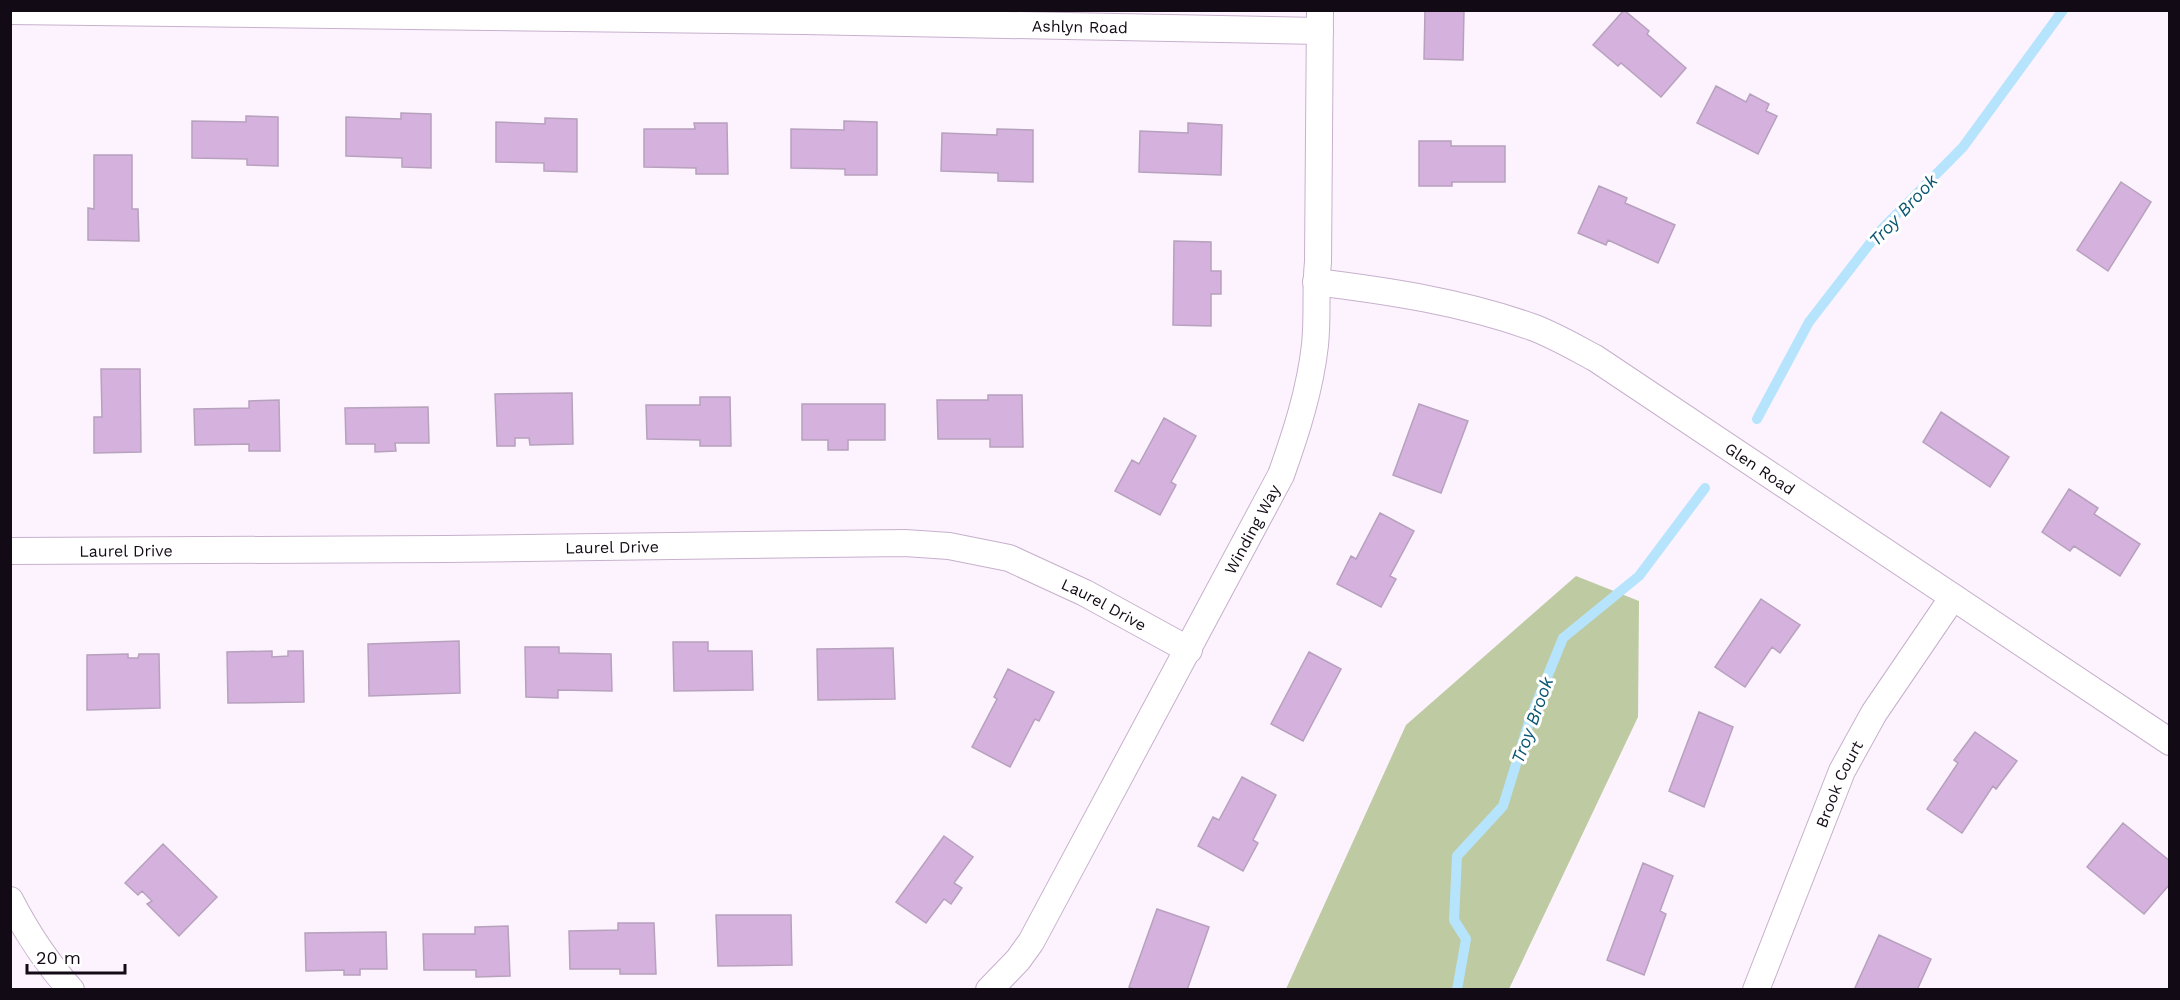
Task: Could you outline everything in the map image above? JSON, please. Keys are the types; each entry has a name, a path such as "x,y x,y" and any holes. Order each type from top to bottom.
{"street":[{"name":"Ashlyn Road","path":"10,12 816,21 1320,21"},
{"name":"Winding Way","path":"989,990 1018,960 1031,942 1190,650 1281,475 1296,433 1303,412 1315,346 1318,301 1316,282 1320,21"},
{"name":"Glen Road","path":"1316,282 1383,290 1471,307 1535,328 1595,357 2169,742"},
{"name":"Laurel Drive","path":"10,551 905,543 950,546 1009,558 1085,593 1190,650"},
{"name":"Brook Court","path":"1756,990 1842,771 1874,713 1953,597"},
{"path":"10,900 27,933 53,970 71,990"}],"green space":[{"path":"1576,576 1639,601 1638,717 1509,989 1286,989 1406,725"}],"building":[{"path":"1425,10 1470,10 1464,11 1463,60 1424,59"},
{"path":"1624,10 1649,31 1647,34 1686,68 1661,97 1621,63 1618,66 1593,45"},
{"path":"1716,86 1746,102 1750,94 1769,104 1766,111 1777,116 1758,154 1697,123"},
{"path":"401,113 431,114 431,168 402,167 402,158 346,156 346,117 401,119"},
{"path":"246,116 278,117 278,166 247,165 247,159 192,158 192,121 246,122"},
{"path":"545,118 577,119 577,172 544,171 544,163 496,162 496,122 545,124"},
{"path":"844,121 877,122 877,175 845,175 845,169 791,168 791,129 844,130"},
{"path":"694,123 727,123 728,174 696,174 696,168 644,167 644,129 695,129"},
{"path":"1188,123 1222,125 1221,175 1139,172 1140,131 1188,133"},
{"path":"997,129 1033,130 1033,182 998,181 998,173 941,171 942,133 997,135"},
{"path":"1419,141 1451,141 1451,146 1505,146 1505,182 1452,182 1452,186 1419,186"},
{"path":"94,155 132,155 132,209 138,209 139,241 88,240 88,208 94,209"},
{"path":"2121,182 2151,202 2108,271 2077,250"},
{"path":"1599,186 1627,198 1625,203 1675,225 1658,263 1608,240 1606,245 1578,233"},
{"path":"1174,241 1211,242 1211,271 1221,271 1221,294 1211,294 1211,326 1173,325"},
{"path":"101,369 140,369 141,452 94,453 94,417 102,417"},
{"path":"572,393 573,444 530,445 529,438 515,438 515,446 497,446 495,394"},
{"path":"988,395 1022,395 1023,447 990,447 990,439 938,439 937,400 988,400"},
{"path":"700,397 730,397 731,446 700,446 700,440 647,439 646,405 700,405"},
{"path":"279,400 280,451 249,451 249,444 195,445 194,409 249,408 249,401"},
{"path":"802,404 885,404 885,440 848,440 848,450 828,450 828,440 802,440"},
{"path":"1419,404 1468,421 1441,493 1393,475"},
{"path":"428,407 429,443 395,443 396,451 375,452 375,444 346,444 345,408"},
{"path":"1941,412 2009,457 1990,487 1923,442"},
{"path":"1164,418 1196,436 1171,482 1176,485 1160,515 1115,491 1132,460 1139,464"},
{"path":"2069,489 2098,508 2094,514 2140,544 2120,576 2074,546 2070,551 2042,532"},
{"path":"1380,513 1414,531 1390,576 1396,579 1381,607 1337,584 1351,556 1356,559"},
{"path":"1761,599 1800,625 1780,653 1772,647 1745,687 1715,667"},
{"path":"459,641 460,693 369,696 368,644"},
{"path":"673,642 708,642 708,651 752,651 753,690 674,691"},
{"path":"525,647 559,647 559,653 611,654 612,691 558,690 558,698 526,697"},
{"path":"893,648 895,699 818,700 817,649"},
{"path":"272,651 272,657 288,656 288,651 303,651 304,702 228,703 227,652"},
{"path":"1309,652 1341,669 1303,741 1271,724"},
{"path":"128,654 128,658 138,658 139,654 159,654 160,708 87,710 87,655"},
{"path":"1008,669 1054,692 1039,721 1035,719 1010,767 972,747 997,699 994,697"},
{"path":"1699,712 1733,727 1704,807 1669,791"},
{"path":"1975,732 2017,761 1996,789 1993,786 1962,833 1927,809 1958,763 1954,760"},
{"path":"1242,777 1276,795 1253,840 1258,843 1243,871 1198,846 1213,817 1219,820"},
{"path":"2123,823 2170,861 2170,884 2144,914 2087,867"},
{"path":"944,836 973,857 954,883 962,888 951,904 944,899 926,923 896,902"},
{"path":"163,844 217,897 179,936 147,904 152,901 142,891 138,895 125,883"},
{"path":"1643,863 1673,876 1660,911 1666,914 1644,975 1607,960"},
{"path":"1157,909 1209,927 1187,990 1136,990 1129,987"},
{"path":"716,915 791,915 792,965 718,966"},
{"path":"618,923 654,923 656,974 620,974 620,969 570,969 569,931 618,930"},
{"path":"508,926 510,976 476,977 476,970 424,970 423,934 475,934 475,927"},
{"path":"386,932 387,969 360,969 360,975 344,975 344,970 306,971 305,933"},
{"path":"1879,935 1931,959 1917,990 1854,990"}],"waterway":[{"name":"Troy Brook","path":"1757,419 1809,322 1878,233 1963,147 2063,10"},
{"name":"Troy Brook","path":"1457,990 1466,939 1454,920 1457,856 1503,806 1530,719 1563,638 1639,576 1705,488"}]}
